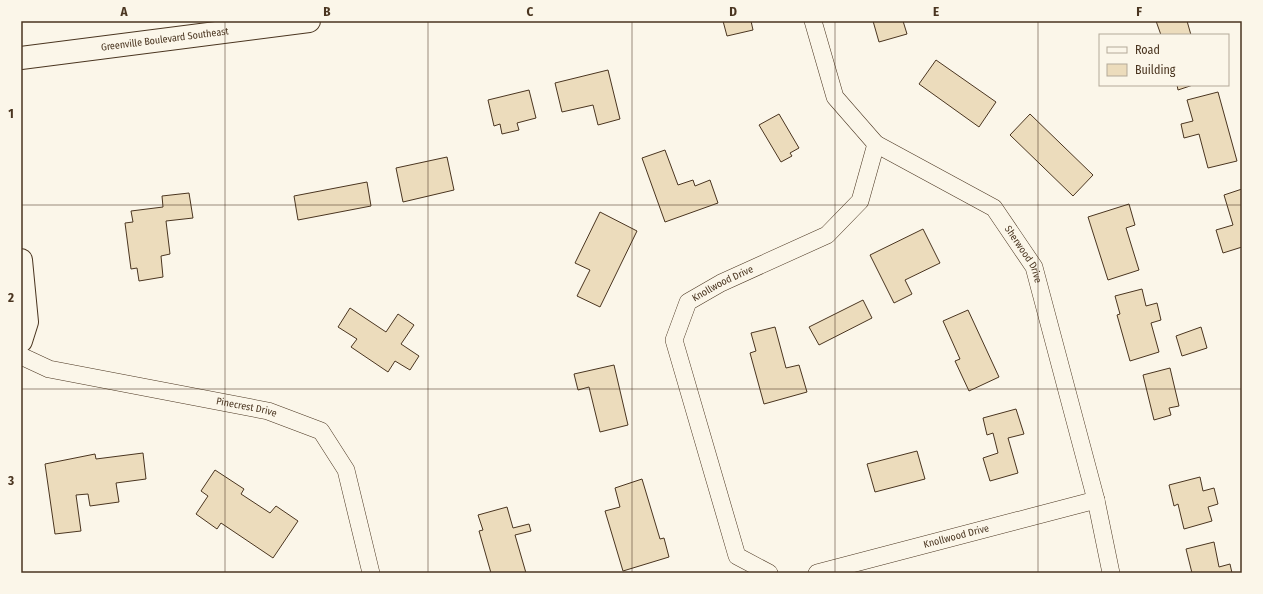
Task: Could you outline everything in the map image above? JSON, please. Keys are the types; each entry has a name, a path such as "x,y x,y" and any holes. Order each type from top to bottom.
{"main road":[{"name":"Greenville Boulevard Southeast","path":"21,58 309,21"},
{"path":"21,260 28,322 21,341"}],"street":[{"name":"Sherwood Drive","path":"814,21 835,97 876,144 994,208 1034,266 1096,500 1111,573"},
{"name":"Knollwood Drive","path":"769,573 737,556 674,340 688,302 721,283 827,235 860,201 876,144"},
{"name":"Pinecrest Drive","path":"21,356 49,369 268,411 321,431 346,470 371,573"},
{"name":"Knollwood Drive","path":"817,573 1096,500"}],"building":[{"path":"723,21 751,21 753,30 727,36"},
{"path":"873,21 903,21 907,34 879,42"},
{"path":"1156,21 1187,21 1191,34 1161,34"},
{"path":"936,60 996,102 979,127 919,84"},
{"path":"608,70 620,119 598,125 593,105 562,112 555,83"},
{"path":"1177,86 1190,86 1178,90"},
{"path":"529,90 536,118 517,123 519,130 502,134 500,124 494,126 488,100"},
{"path":"1218,92 1237,161 1208,168 1199,134 1184,138 1181,124 1193,121 1187,100"},
{"path":"779,114 799,148 790,153 792,156 781,162 759,125"},
{"path":"1030,114 1093,175 1073,196 1010,135"},
{"path":"665,150 678,185 693,180 695,186 710,180 718,203 665,222 642,158"},
{"path":"447,157 454,190 403,202 396,168"},
{"path":"367,182 371,206 298,220 294,196"},
{"path":"1242,189 1242,247 1223,253 1216,230 1233,225 1224,195"},
{"path":"189,193 193,218 166,221 170,254 161,256 163,277 139,281 137,268 131,269 125,223 133,222 131,211 163,207 162,196"},
{"path":"1129,204 1135,225 1126,228 1139,270 1108,280 1088,217"},
{"path":"600,212 637,231 600,307 577,296 590,270 575,263"},
{"path":"923,229 940,263 905,280 912,294 894,303 870,255"},
{"path":"1142,289 1146,306 1157,303 1161,320 1151,323 1159,352 1130,361 1117,315 1120,314 1115,296"},
{"path":"863,300 872,318 819,345 809,327"},
{"path":"350,308 386,332 398,314 414,325 401,344 419,356 410,370 395,361 388,372 351,347 357,339 338,327"},
{"path":"968,310 999,377 969,391 955,361 960,359 943,321"},
{"path":"775,327 786,368 799,365 807,392 764,404 750,353 756,351 751,333"},
{"path":"1201,327 1207,348 1182,356 1176,336"},
{"path":"614,365 628,425 600,432 589,387 578,390 574,374"},
{"path":"1170,368 1179,406 1169,408 1171,415 1154,420 1143,375"},
{"path":"1016,409 1024,434 1008,438 1018,473 990,481 983,458 998,453 993,433 987,435 983,418"},
{"path":"917,451 925,479 875,492 867,464"},
{"path":"143,453 146,479 116,483 119,502 90,506 88,494 76,495 81,531 55,534 45,464 95,454 96,459"},
{"path":"215,470 244,489 241,494 270,513 276,506 298,521 273,558 221,523 217,529 196,514 208,496 201,491"},
{"path":"1200,477 1203,491 1214,488 1218,504 1208,507 1212,521 1184,529 1178,504 1174,506 1169,485"},
{"path":"642,479 660,539 664,538 669,557 623,571 605,511 620,507 615,488"},
{"path":"507,507 513,528 529,524 531,531 515,535 526,573 491,573 479,531 483,530 478,515"},
{"path":"1214,542 1219,567 1230,564 1232,573 1192,573 1186,549"}]}
